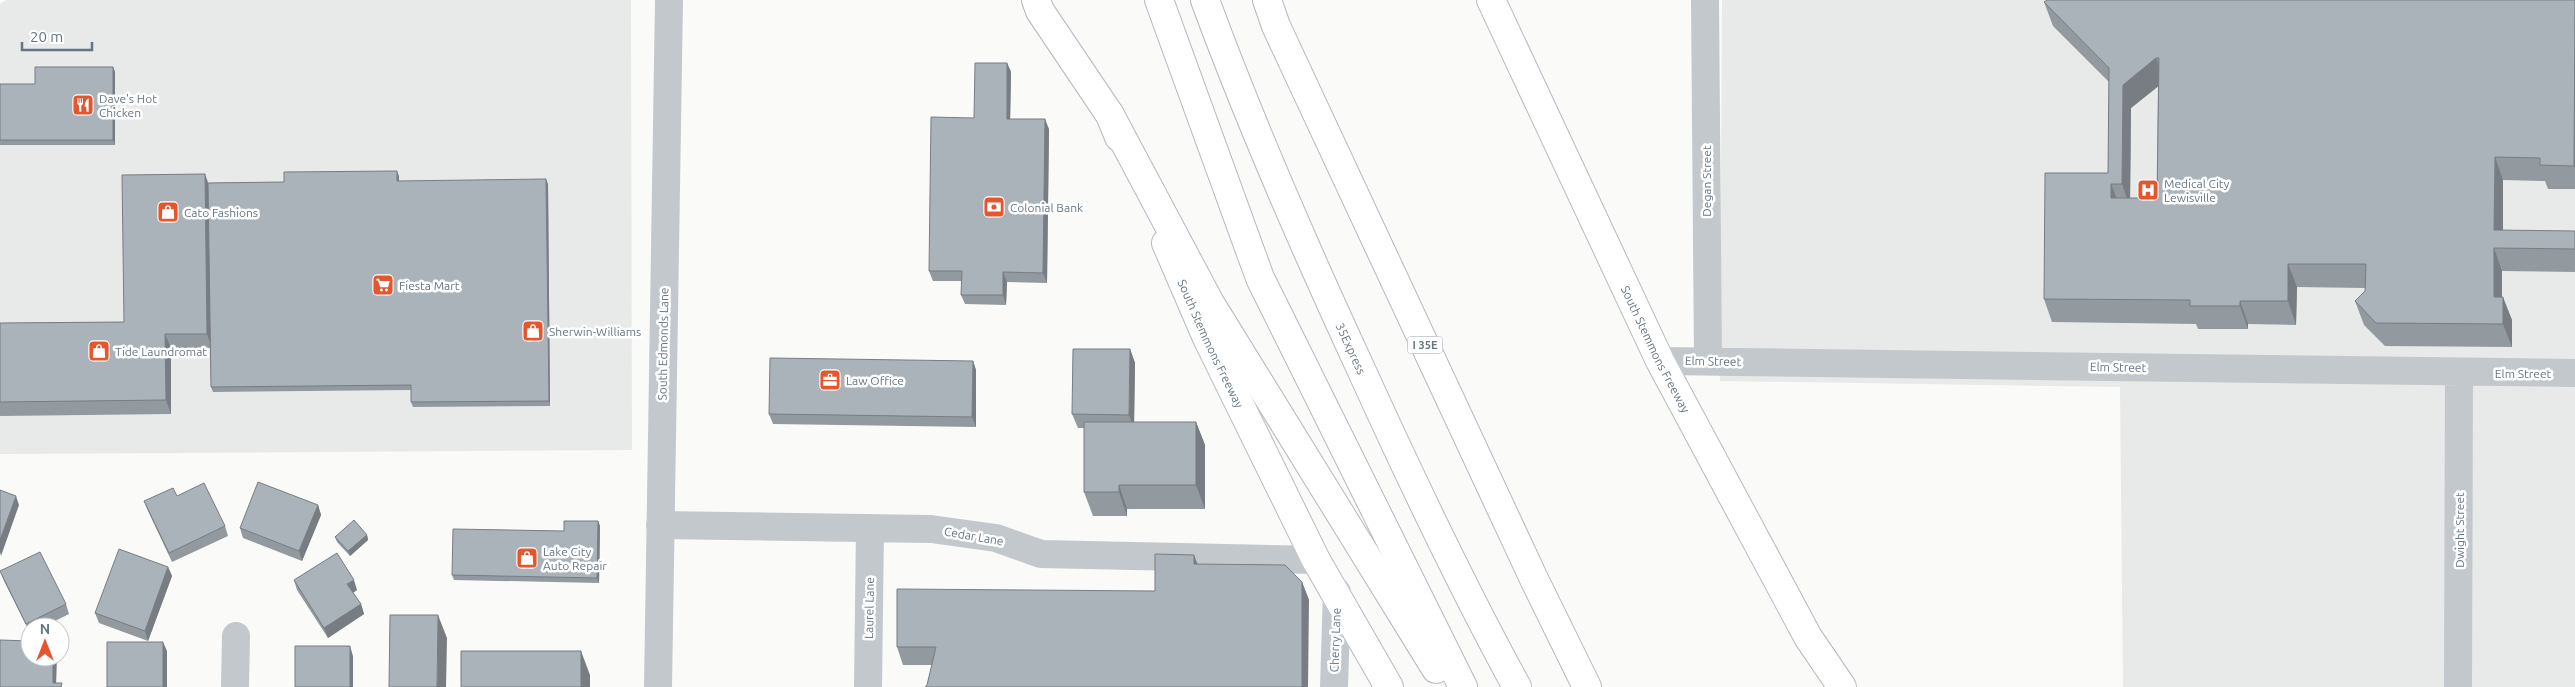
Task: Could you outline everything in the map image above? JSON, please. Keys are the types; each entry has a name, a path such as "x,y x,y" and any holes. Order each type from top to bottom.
{"main road":[{"name":"South Stemmons Freeway","path":"1036,0 1040,12 1110,115 1207,338 1316,560 1337,592 1389,687"},
{"path":"1159,0 1260,278 1463,687"},
{"name":"35Express","path":"1205,0 1232,73 1295,226 1417,492 1518,687"},
{"name":"I 35E","path":"1267,0 1289,54 1530,570 1588,687"},
{"name":"South Stemmons Freeway","path":"1491,0 1660,361 1808,637 1842,687"},
{"path":"1110,115 1210,302 1448,687"}],"street":[{"name":"South Edmonds Lane","path":"658,687 669,0"},
{"name":"Degan Street","path":"1705,0 1708,361"},
{"name":"Elm Street","path":"1660,361 2575,373"},
{"name":"Dwight Street","path":"2458,687 2459,372"},
{"name":"Cedar Lane","path":"660,525 931,529 996,538 1041,554 1316,560"},
{"name":"Laurel Lane","path":"868,687 870,528"},
{"name":"Cherry Lane","path":"1334,687 1337,592"},
{"path":"235,687 236,636"}],"shaded area":[{"path":"6,0 631,0 632,450 0,454 0,4"},
{"name":"Medical City Lewisville","path":"1722,0 2575,0 2575,687 2123,687 2120,387 1720,381"}],"building":[{"path":"2047,0 2575,0 2574,166 2540,165 2540,158 2495,157 2494,230 2575,231 2575,249 2494,248 2494,297 2503,297 2503,324 2376,323 2355,301 2365,291 2366,264 2288,264 2288,301 2240,301 2240,306 2190,306 2190,300 2044,299 2045,173 2108,173 2109,68 2044,2","holes":["2156,58 2159,58 2157,198 2111,198 2111,184 2122,184 2123,85"]},
{"path":"975,63 1007,63 1007,119 1045,119 1043,273 1003,272 1003,295 961,295 962,271 929,271 931,117 974,118"},
{"path":"35,67 113,67 113,140 0,140 0,84 35,84"},
{"path":"397,171 397,181 546,179 549,401 411,402 411,385 211,387 208,183 284,182 284,172"},
{"path":"205,174 207,334 165,334 166,400 0,402 0,323 124,322 122,175"},
{"path":"1073,349 1130,349 1129,415 1072,414"},
{"path":"770,358 973,361 972,417 769,414"},
{"path":"1084,422 1196,422 1196,485 1119,485 1119,492 1084,492"},
{"path":"258,482 318,505 299,551 240,528"},
{"path":"204,483 225,526 169,553 144,501 173,488 177,496"},
{"path":"0,490 16,496 0,540"},
{"path":"354,520 367,535 348,551 335,537"},
{"name":"Lake City Auto Repair","path":"564,521 598,521 597,578 452,575 453,529 564,531"},
{"path":"119,549 168,567 145,631 95,613"},
{"path":"40,552 66,604 40,617 23,617 0,571"},
{"path":"337,553 354,580 347,584 361,604 324,628 294,580"},
{"path":"1155,554 1194,555 1194,564 1285,565 1302,582 1302,687 925,687 936,647 897,647 897,589 1155,591"},
{"path":"390,615 438,615 437,687 389,687"},
{"path":"0,640 20,641 20,667 53,667 53,683 62,683 61,687 0,687"},
{"path":"107,642 163,642 163,687 107,687"},
{"path":"295,646 350,646 350,687 295,687"},
{"path":"461,651 581,651 581,687 461,687"}],"place":[{"name":"Dave's Hot Chicken","path":"83,105"},
{"name":"Medical City Lewisville","path":"2148,190"},
{"name":"Colonial Bank","path":"994,207"},
{"name":"Cato Fashions","path":"168,212"},
{"name":"Fiesta Mart","path":"383,285"},
{"name":"Sherwin-Williams","path":"533,331"},
{"name":"Tide Laundromat","path":"99,351"},
{"name":"Law Office","path":"830,380"},
{"name":"Lake City Auto Repair","path":"527,558"}]}
